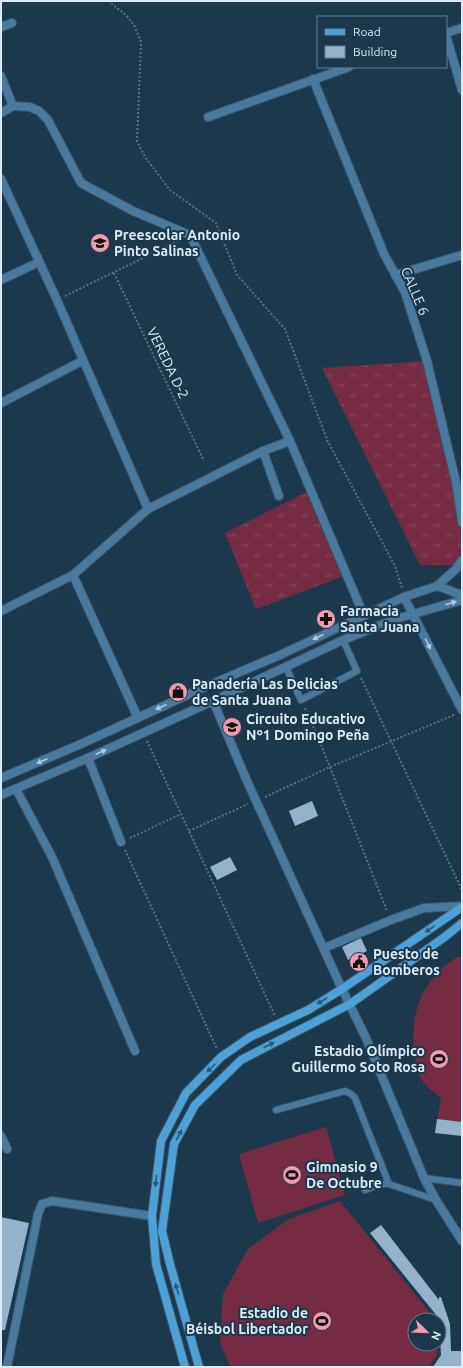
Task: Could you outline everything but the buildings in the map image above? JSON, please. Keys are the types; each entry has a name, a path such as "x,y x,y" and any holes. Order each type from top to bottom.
{"street":[{"path":"1,27 12,23"},
{"path":"447,34 462,28"},
{"path":"447,38 462,90"},
{"path":"208,117 346,68"},
{"path":"1,76 13,106"},
{"name":"CALLE 6","path":"313,79 384,254 405,292 427,361 459,481 462,522"},
{"path":"1,113 13,106 30,106 39,111 48,120 81,183 132,210 190,235 290,441 364,616"},
{"path":"1,179 148,509"},
{"path":"395,275 462,255"},
{"path":"1,280 39,262"},
{"path":"1,403 82,361"},
{"path":"1,611 73,575 148,509 263,451 290,441"},
{"path":"263,451 279,496"},
{"path":"1,778 280,655 404,597 437,586 456,569 462,560"},
{"path":"73,575 138,718"},
{"path":"437,586 462,594"},
{"path":"404,597 458,712"},
{"path":"1,795 213,702 343,640 396,619 462,600"},
{"path":"213,702 256,801 366,1038 424,1178 462,1241"},
{"path":"88,758 121,842"},
{"path":"16,789 52,857 135,1051"},
{"path":"324,948 424,908 462,906"},
{"path":"185,1367 156,1264 152,1216 161,1141 186,1093 221,1057 250,1037 308,1010 342,989 462,906"},
{"path":"199,1367 162,1231 174,1144 195,1105 240,1060 350,1004 462,923"},
{"path":"1,1136 7,1149"},
{"path":"7,1367 38,1214 42,1204 52,1201 152,1216"}],"lane":[{"path":"286,667 301,700 357,671 343,640"},
{"path":"276,1110 345,1091 351,1094 355,1098 389,1184"},
{"path":"424,1178 462,1184"},
{"path":"365,1190 381,1184 389,1184 436,1200"}],"path":[{"path":"108,1 134,25 141,42 137,142 145,157 170,190 216,223 237,275 285,329 328,442 396,566 404,597"},
{"path":"56,300 190,235"},
{"name":"VEREDA D-2","path":"114,273 204,461"},
{"path":"357,671 449,866 462,890"},
{"path":"301,700 330,767 391,920"},
{"path":"188,832 330,767 458,712"},
{"path":"143,733 278,1023"},
{"path":"181,814 121,842 221,1057"}],"green space":[{"path":"427,361 462,523 462,565 420,565 322,368"},
{"path":"307,492 344,576 256,609 225,533"},
{"name":"Estadio Olímpico Guillermo Soto Rosa","path":"462,956 462,1136 435,1133 441,1098 431,1090 418,1073 416,1068 413,1032 417,1008 427,986 444,967 454,959"},
{"name":"Gimnasio 9 De Octubre","path":"326,1127 345,1195 258,1223 239,1154"},
{"path":"340,1201 429,1312 407,1312 407,1352 437,1352 437,1355 429,1367 230,1367 220,1341 223,1294 248,1249 289,1219"}],"place":[{"name":"Preescolar Antonio Pinto Salinas","path":"100,243"},
{"name":"Farmacia Santa Juana","path":"326,619"},
{"name":"Panadería Las Delicias de Santa Juana","path":"178,692"},
{"name":"Circuito Educativo Nº1 Domingo Peña","path":"232,727"},
{"name":"Puesto de Bomberos","path":"359,962"},
{"name":"Estadio Olímpico Guillermo Soto Rosa","path":"439,1059"},
{"name":"Gimnasio 9 De Octubre","path":"292,1175"},
{"name":"Estadio de Béisbol Libertador","path":"322,1321"}]}
